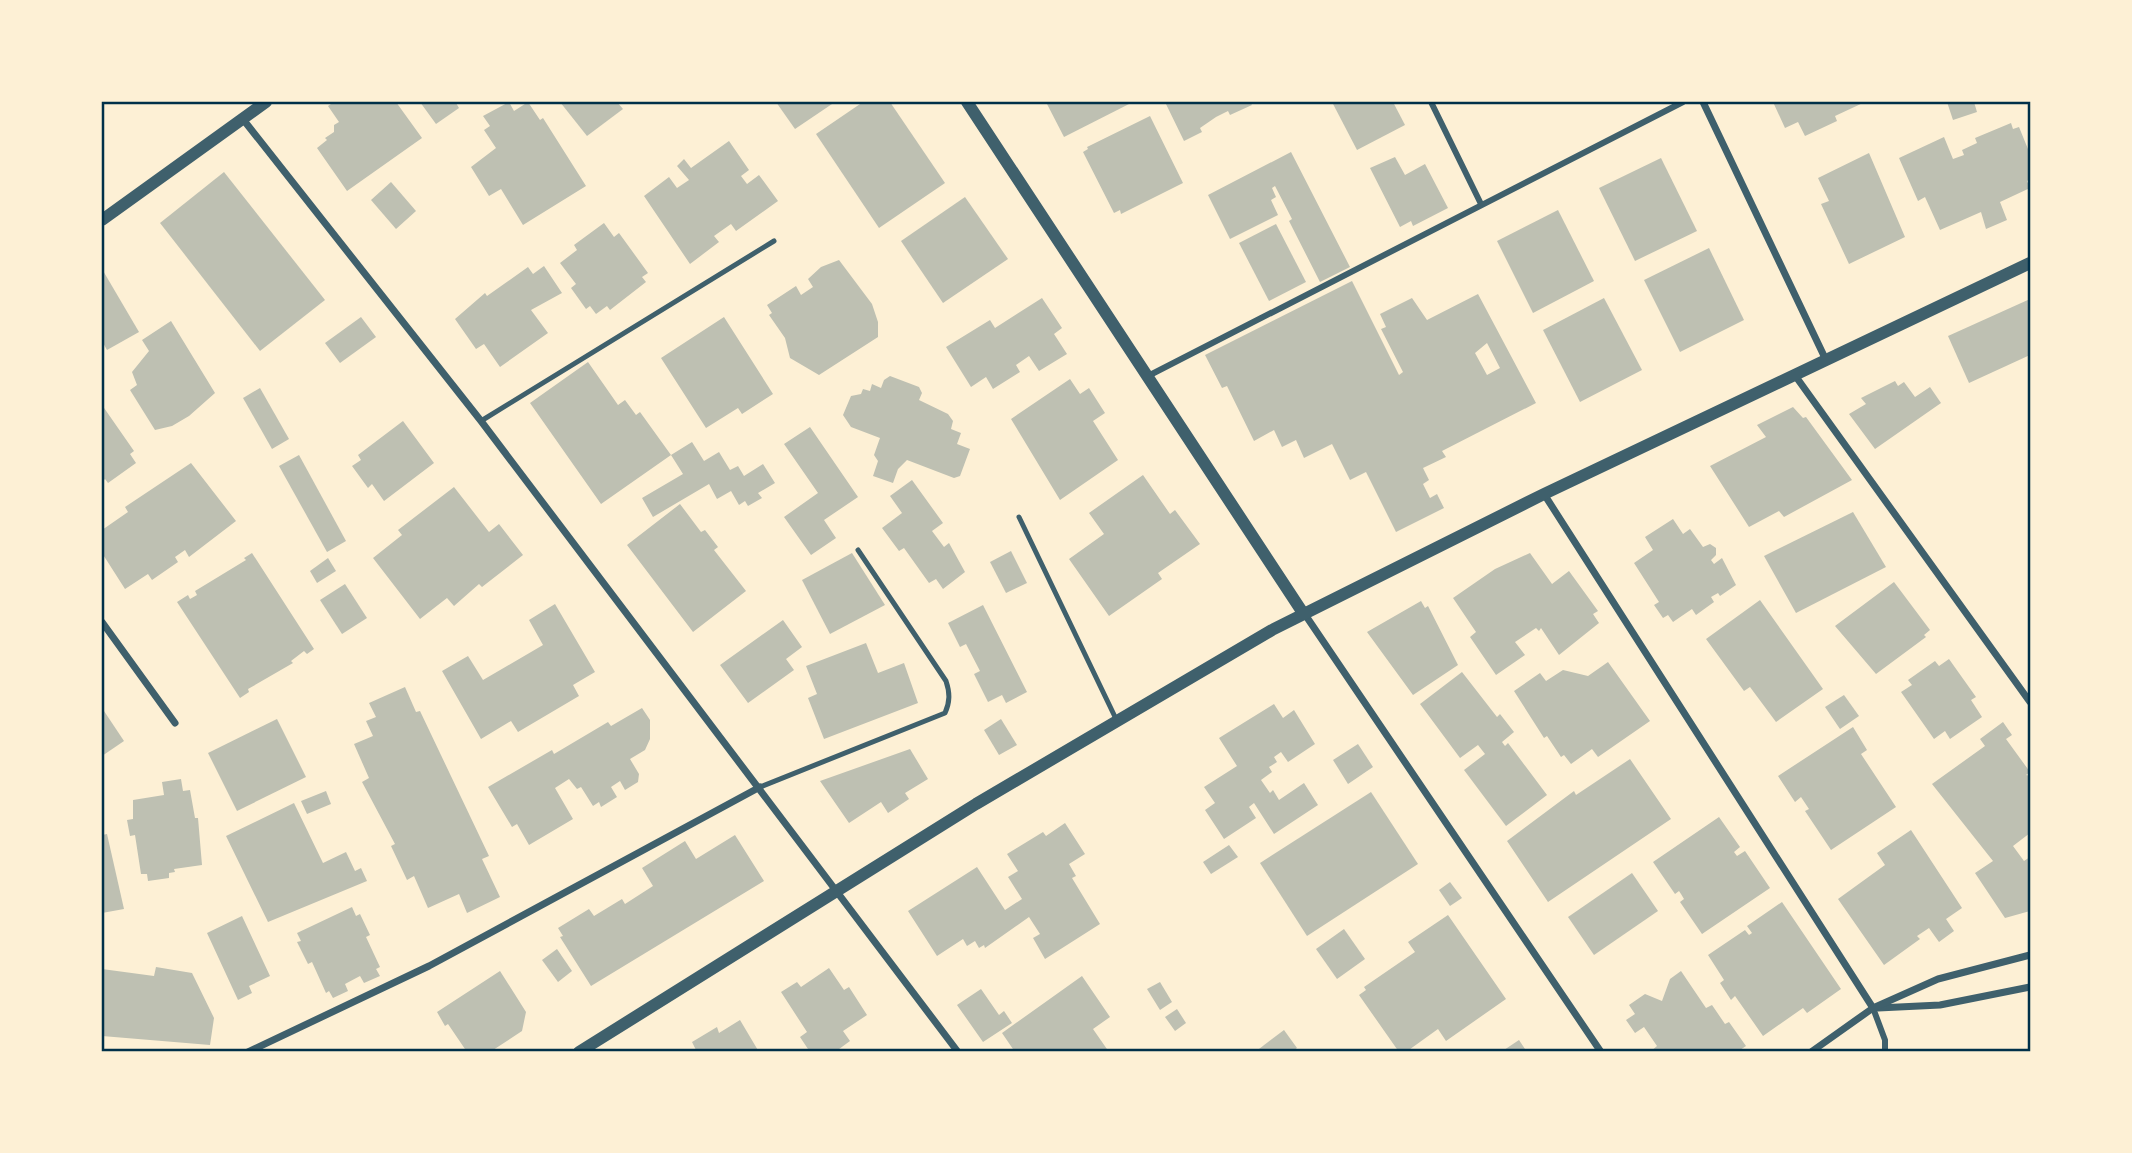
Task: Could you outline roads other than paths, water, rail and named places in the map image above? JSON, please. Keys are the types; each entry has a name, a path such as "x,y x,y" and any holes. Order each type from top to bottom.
{"street":[{"path":"102,220 266,102"},
{"path":"1431,102 1481,204"},
{"path":"1148,376 1683,102"},
{"path":"1703,102 1825,358"},
{"path":"972,103 1303,613 1601,1052"},
{"path":"242,118 481,421 958,1052"},
{"path":"579,1052 1117,721 1303,613 1825,358 2031,263"},
{"path":"1794,374 2031,702"},
{"path":"1544,494 1873,1008 1885,1040 1885,1052"},
{"path":"102,622 175,723"},
{"path":"248,1052 429,966 760,787"},
{"path":"1815,1050 1873,1008 1938,979 2031,955"},
{"path":"1873,1008 1940,1005 2031,987"}],"lane":[{"path":"481,421 774,241"},
{"path":"1019,517 1117,721"},
{"path":"760,787 945,713 948,706 950,692 946,681 858,550"}]}
